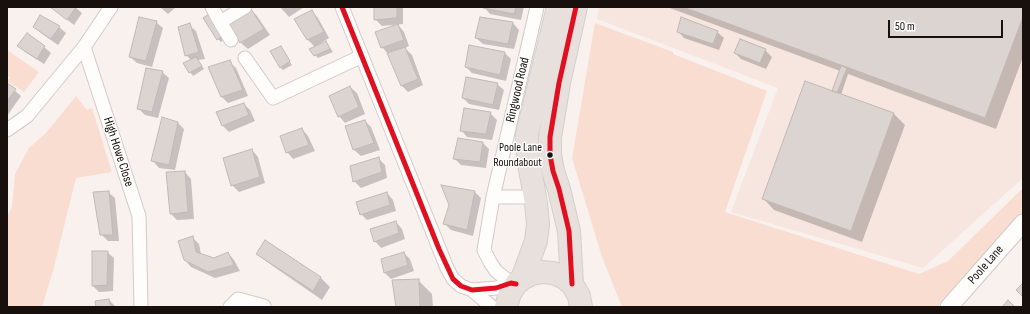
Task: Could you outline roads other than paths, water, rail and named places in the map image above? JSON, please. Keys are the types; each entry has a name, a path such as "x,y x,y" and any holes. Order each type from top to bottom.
{"highway":[{"name":"Ringwood Road","path":"516,282 536,241 538,224 528,158 527,134 558,7"},
{"path":"576,7 558,89 550,137 550,155 569,231 579,300"},
{"path":"494,307 510,293 516,282 532,274 542,272 548,272 563,277 579,300"}],"street":[{"path":"7,130 27,116 84,47 112,7"},
{"path":"212,7 231,40"},
{"path":"220,22 244,7"},
{"path":"342,7 447,268 453,279 461,286 472,290 494,307"},
{"name":"Ringwood Road","path":"516,282 496,271 484,250 493,197 537,7"},
{"name":"High Howe Close","path":"84,47 139,216 141,307"},
{"path":"245,58 273,98 362,56"},
{"path":"493,197 535,197"},
{"name":"Poole Lane","path":"949,307 1023,223"},
{"path":"472,290 496,288 516,282"},
{"path":"230,307 238,299 264,306"}],"place":[{"name":"Poole Lane Roundabout","path":"550,155"}]}
